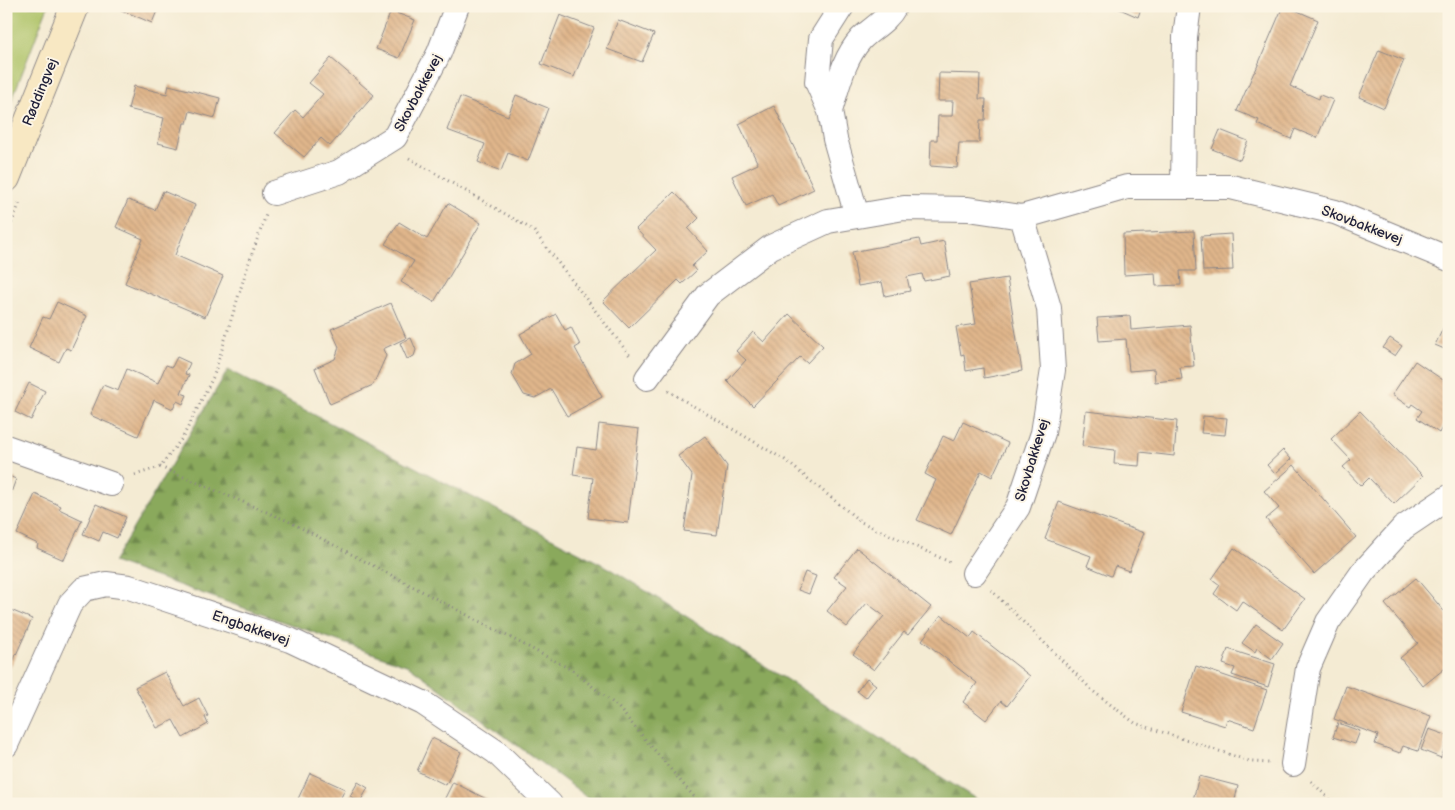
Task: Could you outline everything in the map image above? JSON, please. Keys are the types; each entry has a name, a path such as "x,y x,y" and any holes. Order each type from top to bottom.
{"street":[{"name":"Røddingvej","path":"6,178 74,6"},
{"name":"Skovbakkevej","path":"274,193 339,172 395,137 440,53 457,6"},
{"path":"842,6 821,40 817,82 830,111 835,140 857,216"},
{"path":"830,111 845,62 861,39 878,26 895,6"},
{"path":"1183,187 1184,37 1189,6"},
{"name":"Skovbakkevej","path":"647,378 708,295 771,247 828,221 904,208 968,208 1022,217 1127,187 1231,187 1335,212 1449,259"},
{"name":"Skovbakkevej","path":"974,573 1018,507 1044,433 1053,370 1049,308 1022,217"},
{"path":"6,447 111,484"},
{"path":"1294,764 1308,668 1328,622 1363,572 1403,528 1449,497"},
{"name":"Engbakkevej","path":"6,745 70,604 84,589 106,584 129,587 290,640 423,703 496,752 550,804"}],"path":[{"path":"384,144 533,230 647,378 785,460 860,522 974,573 1094,692 1135,723 1252,762 1294,764 1334,804"},
{"path":"111,484 160,467 183,437 214,375 248,266 274,193"},
{"path":"160,467 288,521 572,670 617,706 700,804"}],"green space":[{"path":"6,6 48,6 6,115"},
{"path":"228,370 611,569 984,804 597,804 409,666 113,562"}],"building":[{"path":"120,6 159,6 152,23 119,9"},
{"path":"1113,6 1142,6 1138,17"},
{"path":"1283,6 1318,20 1290,86 1319,99 1320,95 1333,100 1317,138 1295,129 1291,139 1257,124 1259,120 1237,111"},
{"path":"391,11 415,20 399,58 376,49"},
{"path":"560,15 594,28 574,77 541,64"},
{"path":"618,20 654,34 642,62 607,49"},
{"path":"1379,50 1404,60 1384,108 1359,97"},
{"path":"331,58 374,95 330,146 321,138 304,157 275,133 295,110 303,117 323,94 309,83"},
{"path":"939,73 980,74 979,99 986,99 985,120 980,120 979,143 959,143 957,168 930,166 931,140 937,140 938,116 952,116 953,101 938,101"},
{"path":"169,85 220,98 215,118 190,111 187,123 184,123 178,148 158,143 164,118 128,109 134,86 167,94"},
{"path":"516,95 548,108 528,161 508,153 501,171 478,162 485,144 447,130 460,97 508,116"},
{"path":"774,106 814,189 778,206 772,194 746,206 732,176 758,164 739,124"},
{"path":"1220,130 1248,141 1240,160 1212,149"},
{"path":"163,191 195,205 175,255 223,276 205,317 125,283 143,239 116,227 128,200 155,210"},
{"path":"674,192 699,218 688,229 708,251 692,266 696,271 682,284 678,280 629,328 603,301 656,250 636,229"},
{"path":"448,203 481,223 434,302 401,282 414,261 385,244 399,222 427,239"},
{"path":"1194,231 1196,271 1180,271 1181,285 1156,286 1155,273 1124,275 1123,234"},
{"path":"1231,234 1233,270 1203,271 1201,236"},
{"path":"919,239 921,246 944,241 950,276 924,281 922,274 907,277 910,291 885,296 882,282 858,286 852,252"},
{"path":"1007,278 1022,371 984,378 983,368 966,371 964,354 961,355 956,327 976,324 969,284"},
{"path":"57,302 87,316 71,350 66,348 59,362 29,348 43,317 49,319"},
{"path":"391,303 406,338 383,349 386,356 373,385 330,404 315,368 335,359 339,347 331,329"},
{"path":"556,314 565,330 571,327 580,345 575,348 602,397 567,416 551,389 535,398 524,395 512,374 515,364 531,354 520,334"},
{"path":"789,314 823,346 807,363 800,357 753,406 727,381 746,360 736,351 753,332 764,342"},
{"path":"1130,316 1131,330 1190,325 1194,366 1180,367 1182,379 1155,382 1154,369 1129,371 1126,339 1099,341 1097,318"},
{"path":"1449,316 1449,351 1435,345"},
{"path":"411,338 416,350 414,356 407,359 400,343"},
{"path":"1390,338 1402,346 1395,356 1383,348"},
{"path":"177,357 190,363 185,374 189,375 181,393 187,395 183,404 177,401 173,409 154,400 138,436 90,415 103,385 118,391 127,369 158,383 166,365 172,367"},
{"path":"1415,361 1449,384 1449,427 1444,424 1439,433 1417,418 1422,411 1412,404 1410,407 1392,395"},
{"path":"29,383 45,391 31,420 15,412"},
{"path":"1086,411 1177,421 1174,456 1140,452 1139,466 1114,464 1115,450 1082,446"},
{"path":"1360,411 1423,476 1394,504 1369,478 1361,486 1343,467 1351,460 1331,439"},
{"path":"1203,416 1227,418 1225,435 1201,433"},
{"path":"963,422 1008,443 992,477 981,471 951,535 917,520 936,480 925,474 943,436 954,441"},
{"path":"599,424 639,429 628,523 588,518 593,478 573,475 577,447 596,450"},
{"path":"705,436 727,466 717,535 684,531 692,475 678,456"},
{"path":"1283,450 1291,459 1275,474 1267,465"},
{"path":"1294,465 1356,537 1314,574 1266,519 1279,508 1264,491"},
{"path":"6,475 16,479 8,501 6,500"},
{"path":"35,494 61,506 59,509 82,520 64,560 37,548 38,544 17,534"},
{"path":"1059,502 1144,533 1129,571 1115,566 1111,576 1087,566 1091,556 1045,539"},
{"path":"96,504 126,517 117,538 103,532 99,541 83,534"},
{"path":"857,548 931,607 908,635 904,632 874,670 853,654 884,616 867,603 847,627 827,611 847,586 834,577"},
{"path":"1234,548 1305,599 1283,630 1242,601 1236,610 1214,594 1220,585 1212,579"},
{"path":"805,572 816,576 809,594 798,590"},
{"path":"1416,578 1449,617 1449,665 1423,686 1400,658 1418,643 1385,604"},
{"path":"6,608 32,619 6,677"},
{"path":"941,615 970,638 974,632 1030,676 1007,706 1001,701 986,720 963,702 977,683 922,640"},
{"path":"1256,624 1283,643 1272,659 1257,648 1255,652 1242,643"},
{"path":"1228,649 1275,664 1268,687 1232,675 1235,668 1223,664"},
{"path":"1196,666 1267,690 1254,728 1227,719 1225,726 1181,712"},
{"path":"165,672 184,706 199,698 208,716 205,717 208,724 183,738 173,720 157,728 135,687"},
{"path":"867,678 876,685 866,698 857,691"},
{"path":"1346,686 1431,716 1418,751 1403,746 1400,753 1375,744 1378,735 1334,719"},
{"path":"1338,723 1360,731 1355,744 1333,737"},
{"path":"1429,729 1449,736 1441,758 1421,750"},
{"path":"432,738 461,752 446,785 417,771"},
{"path":"310,773 345,789 338,804 309,804 298,799"},
{"path":"1199,776 1238,786 1234,804 1192,804"},
{"path":"358,782 368,788 360,802 350,796"},
{"path":"453,782 496,804 442,804"}]}
